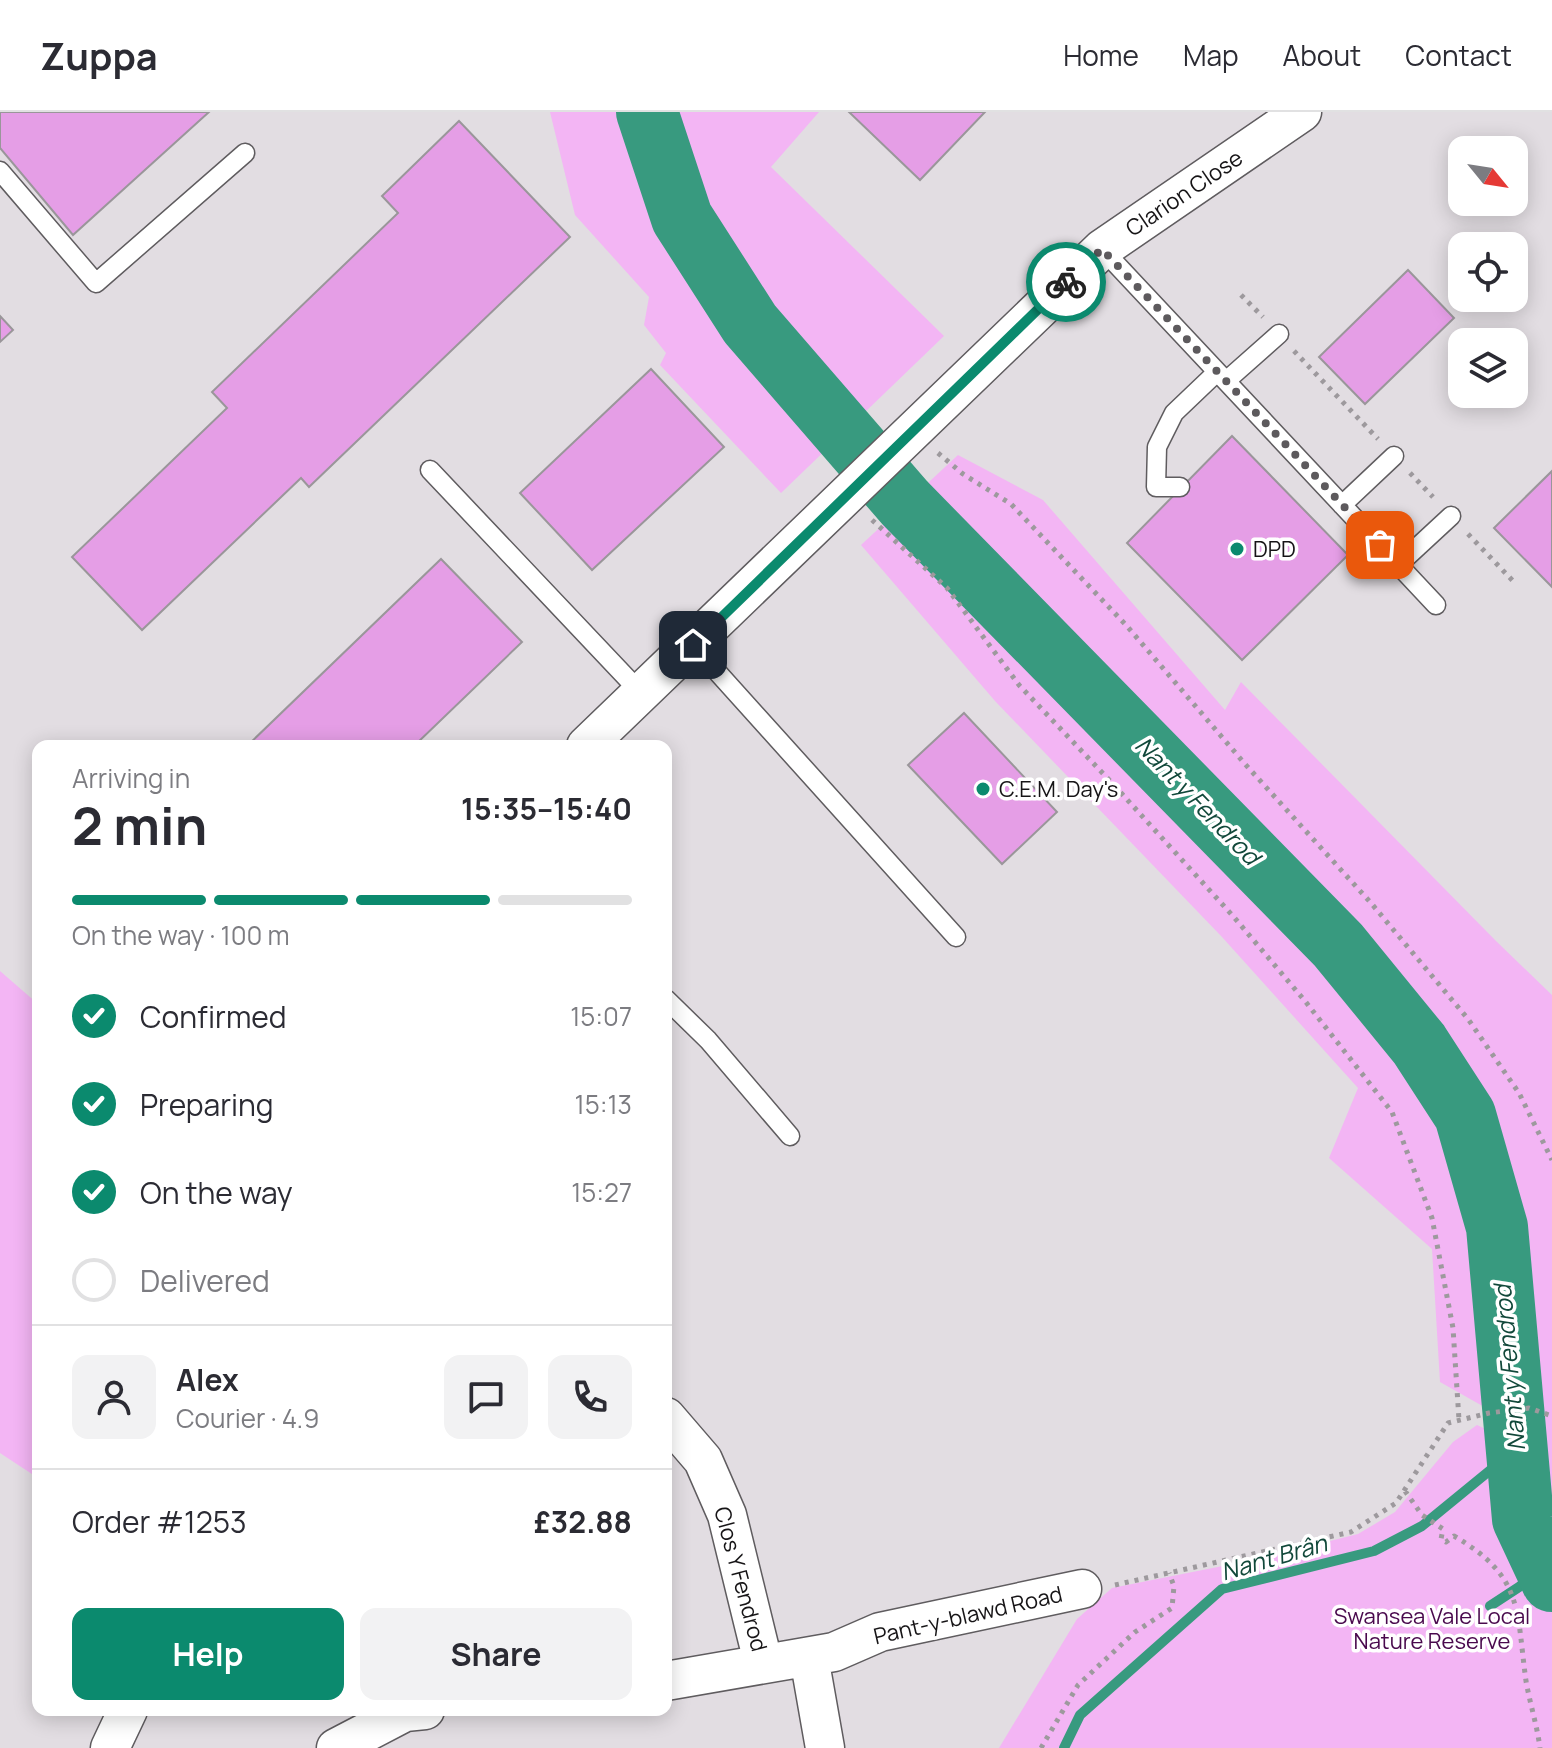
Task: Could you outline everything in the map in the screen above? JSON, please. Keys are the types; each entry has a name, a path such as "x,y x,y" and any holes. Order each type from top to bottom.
{"street":[{"name":"Clarion Close","path":"592,740 1102,249 1302,112"},
{"name":"Clos Y Fendrod","path":"672,1424 703,1460 727,1515 763,1662"},
{"name":"Pant-y-blawd Road","path":"672,1680 834,1652 880,1632 1082,1589"},
{"path":"809,1657 825,1748"},
{"path":"110,1748 125,1716"},
{"path":"336,1748 397,1716"}],"lane":[{"path":"0,171 96,283 245,153"},
{"path":"1102,249 1436,605"},
{"path":"1180,487 1156,487 1157,447 1174,413 1279,334"},
{"path":"1342,505 1394,456"},
{"path":"430,470 641,693"},
{"path":"1398,565 1451,516"},
{"path":"693,645 956,937"},
{"path":"672,1005 708,1040 790,1136"}],"path":[{"path":"900,444 963,474 1011,504 1126,625 1245,764 1371,903 1468,1019 1519,1093 1552,1160"},
{"path":"850,495 947,588 1019,685 1233,916 1392,1112 1432,1218 1453,1328 1459,1420"},
{"path":"1082,1589 1107,1587 1351,1532 1396,1503 1448,1423 1529,1408 1552,1416"},
{"path":"1405,1491 1422,1515 1443,1529 1441,1539 1446,1542 1454,1536 1495,1565 1516,1600 1528,1689 1540,1748"},
{"path":"1041,1748 1078,1685 1135,1632 1172,1608 1174,1586 1169,1573"}],"green space":[{"path":"550,112 819,112 771,167 944,336 781,493 660,365 666,353 644,325 649,297 575,215"},
{"path":"958,455 1043,500 1225,710 1241,682 1552,995 1552,1546 1530,1493 1527,1431 1440,1382 1432,1249 1329,1158 1358,1088 1222,937 995,701 861,545"},
{"path":"0,971 32,999 32,1474 0,1453"},
{"name":"Swansea Vale Local Nature Reserve","path":"1477,1425 1507,1439 1509,1473 1519,1525 1552,1595 1552,1748 999,1748 1077,1619 1112,1588 1258,1559 1358,1534 1395,1512 1453,1442"}],"building":[{"path":"0,112 209,112 73,235 0,148"},
{"path":"849,112 985,112 920,180"},
{"path":"459,121 570,237 309,487 301,478 142,630 72,557 227,408 212,392 398,213 382,196"},
{"path":"1408,270 1454,318 1365,404 1319,357"},
{"path":"0,316 13,330 0,342"},
{"path":"651,369 724,447 592,570 520,493"},
{"name":"DPD","path":"1232,436 1348,555 1242,660 1127,543"},
{"path":"1552,471 1552,587 1494,528"},
{"path":"441,559 522,642 420,740 253,740"},
{"name":"C.E.M. Day's","path":"964,713 1057,812 1002,864 908,765"}],"waterway":[{"name":"Nant y Fendrod","path":"647,112 682,218 750,324 905,503 1338,945 1419,1044 1465,1115 1497,1227 1523,1519 1552,1581"},
{"name":"Nant Brân","path":"1064,1748 1080,1715 1222,1589 1374,1551 1422,1526 1499,1463 1515,1436"},
{"path":"1490,1606 1545,1565"}],"way so far":[{"path":"1066,282 1102,249 1380,545"}],"place":[{"name":"DPD","path":"1237,549"},
{"name":"C.E.M. Day's","path":"983,789"}],"route":[{"path":"693,645 1066,282"}]}
